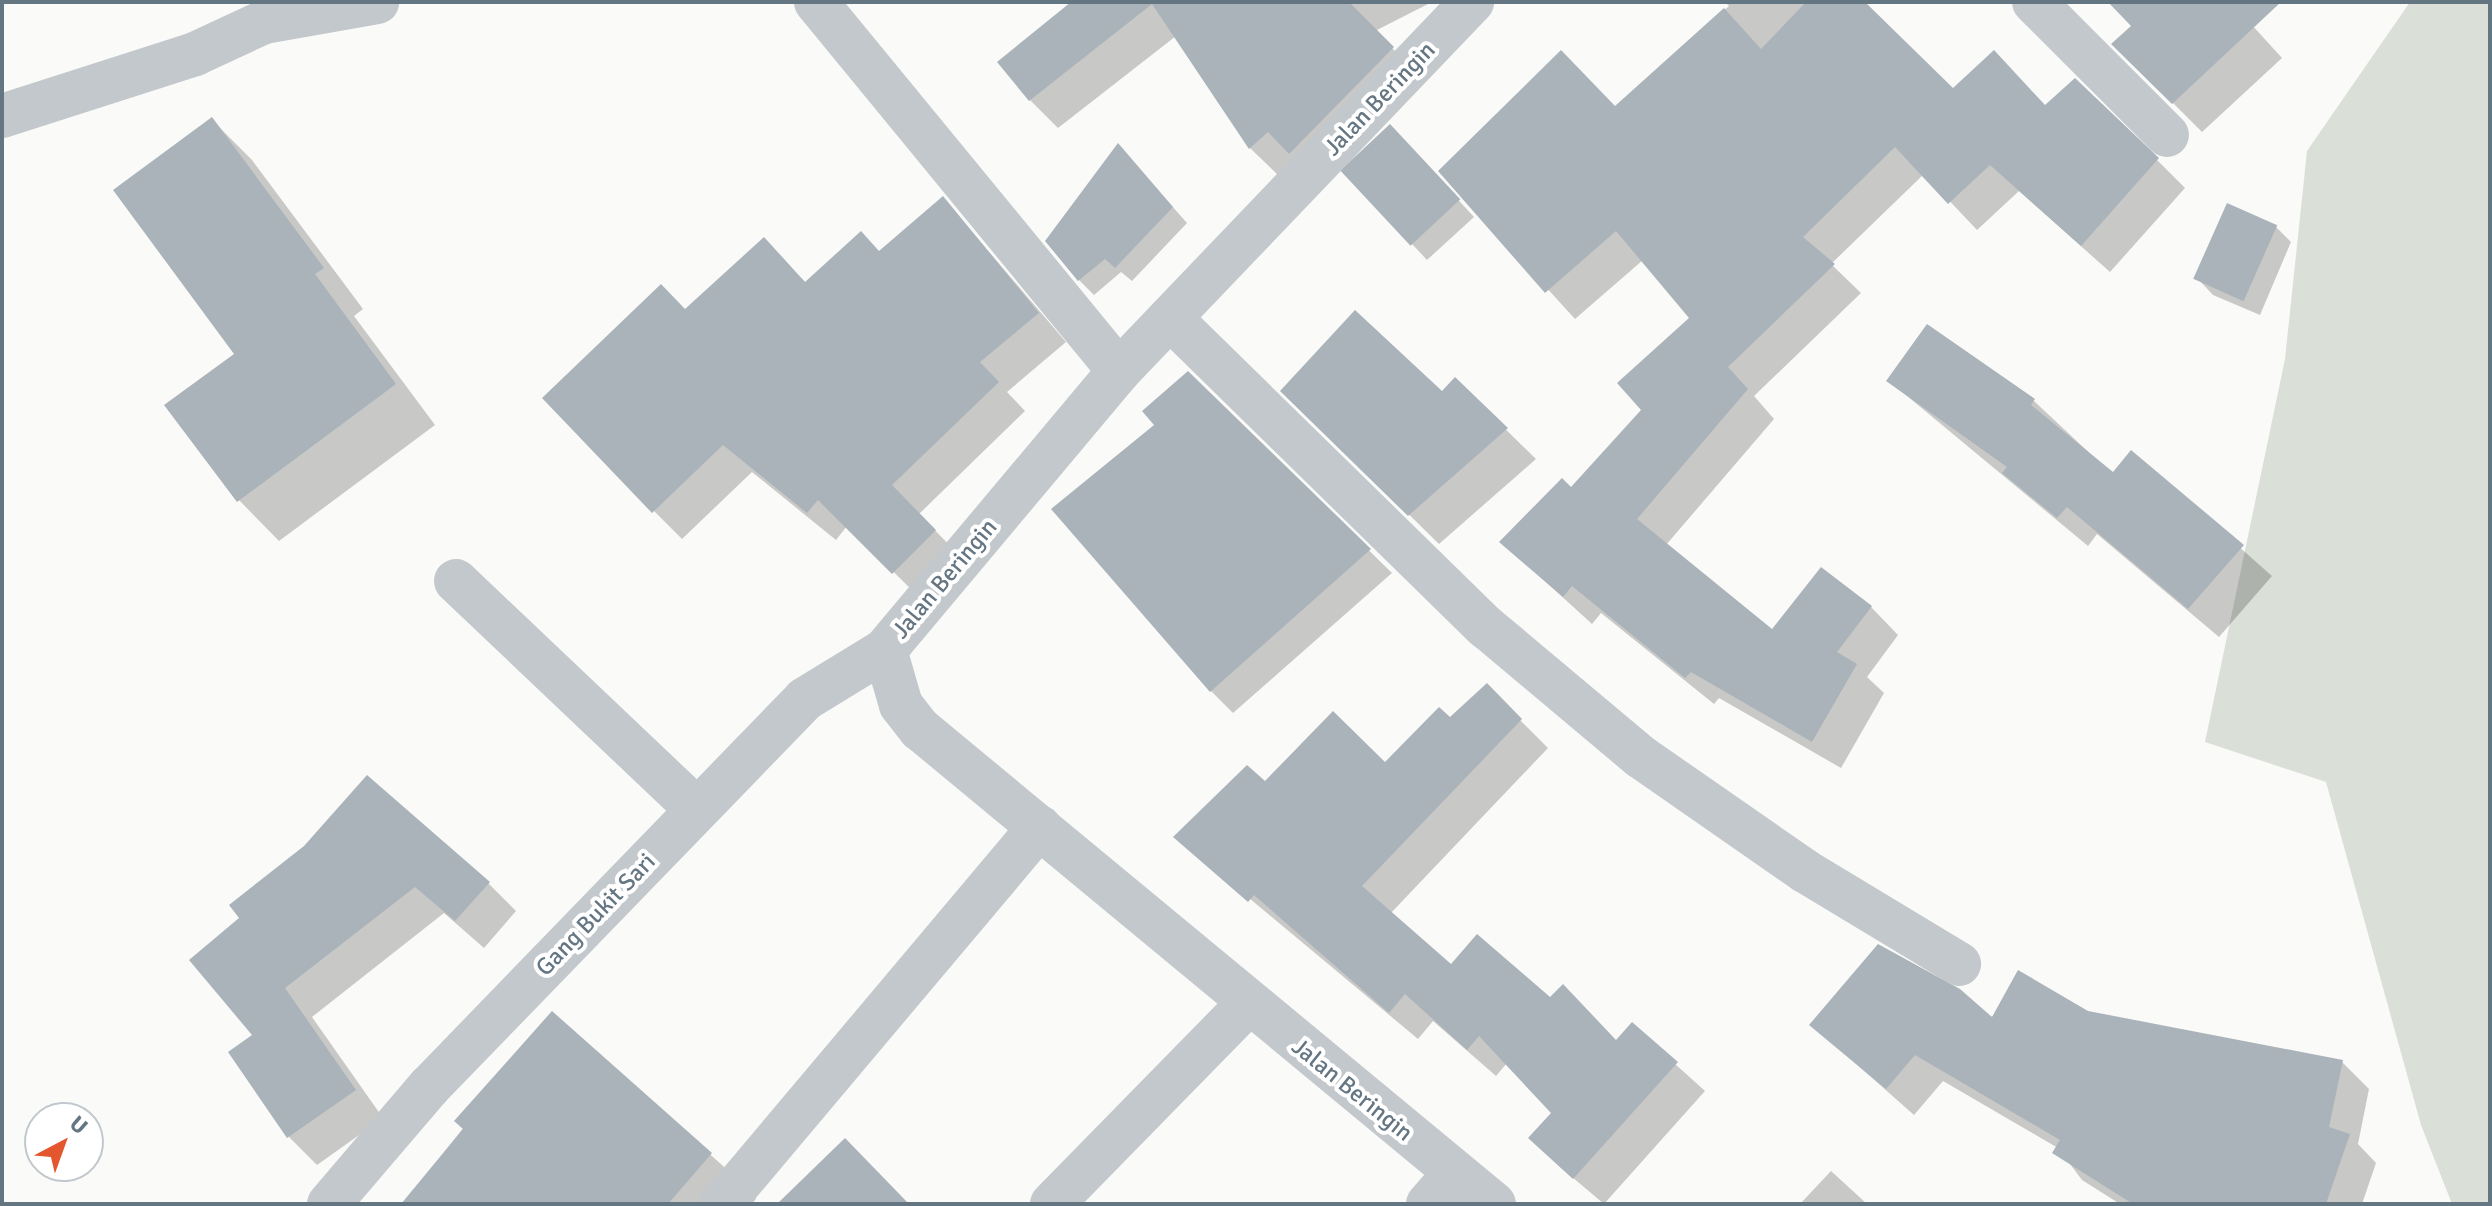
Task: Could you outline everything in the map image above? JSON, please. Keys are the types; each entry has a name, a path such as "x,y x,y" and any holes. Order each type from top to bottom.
{"street":[{"path":"2,116 195,54 264,22 377,2"},
{"path":"816,2 1119,371"},
{"path":"2034,2 2167,135"},
{"name":"Jalan Beringin","path":"1458,8 1119,371 885,650 901,705 920,729 1248,1004 1442,1188 1494,1204"},
{"path":"1170,318 1486,627 1629,747 1805,871 1959,964"},
{"path":"456,581 697,810"},
{"name":"Gang Bukit Sari","path":"329,1204 429,1087 816,690 885,650"},
{"path":"722,1204 1039,827"},
{"path":"1052,1204 1248,1004"}],"shaded area":[{"path":"2410,2 2490,2 2490,1204 2452,1204 2421,1125 2326,782 2205,742 2285,359 2307,151"}],"building":[{"path":"1071,2 1349,2 1394,47 1289,154 1268,132 1249,149 1152,4 1029,101 997,62"},
{"path":"1806,2 1865,2 1953,88 1994,50 2045,105 2075,78 2159,158 2081,246 1990,165 1948,204 1895,147 1803,237 1835,264 1728,367 1748,389 1637,519 1772,629 1821,567 1872,606 1837,652 1857,664 1812,742 1691,672 1685,678 1572,586 1563,597 1499,542 1562,478 1571,487 1641,410 1617,383 1689,318 1616,231 1545,293 1438,171 1561,50 1615,106 1724,8 1761,49"},
{"path":"2108,2 2281,2 2172,104 2111,44 2131,26"},
{"path":"212,117 324,268 315,274 396,384 237,502 164,405 234,354 113,190"},
{"path":"1390,124 1460,199 1411,246 1340,170"},
{"path":"1118,143 1173,207 1115,268 1105,259 1078,281 1045,241"},
{"path":"943,196 1039,313 980,362 999,382 892,485 936,530 892,574 818,500 807,513 723,445 652,513 542,398 661,284 685,309 764,237 805,282 861,231 879,251"},
{"path":"2227,203 2277,225 2243,301 2193,279"},
{"path":"1355,310 1442,391 1455,377 1508,428 1408,516 1280,391"},
{"path":"1927,324 2035,399 2031,405 2113,472 2131,450 2244,545 2188,609 2067,507 2057,518 2002,473 2007,467 1886,381"},
{"path":"1188,371 1371,549 1210,692 1051,509 1154,425 1142,411"},
{"path":"1487,683 1522,719 1362,886 1451,964 1477,934 1550,997 1563,984 1616,1040 1632,1022 1678,1062 1573,1179 1528,1138 1551,1113 1479,1036 1467,1050 1405,994 1389,1013 1254,895 1248,902 1173,837 1247,765 1265,781 1333,711 1385,762 1439,707 1450,717"},
{"path":"367,775 490,882 455,921 415,887 285,988 356,1090 287,1138 228,1052 252,1035 189,960 239,918 229,905 304,846"},
{"path":"1878,944 1960,989 1992,1017 2018,970 2088,1011 2343,1060 2329,1127 2350,1134 2326,1204 2133,1204 2052,1153 2060,1140 1915,1055 1886,1089 1809,1025"},
{"path":"552,1011 712,1153 668,1204 401,1204 463,1129 454,1121"},
{"path":"845,1138 909,1204 777,1204"}]}
